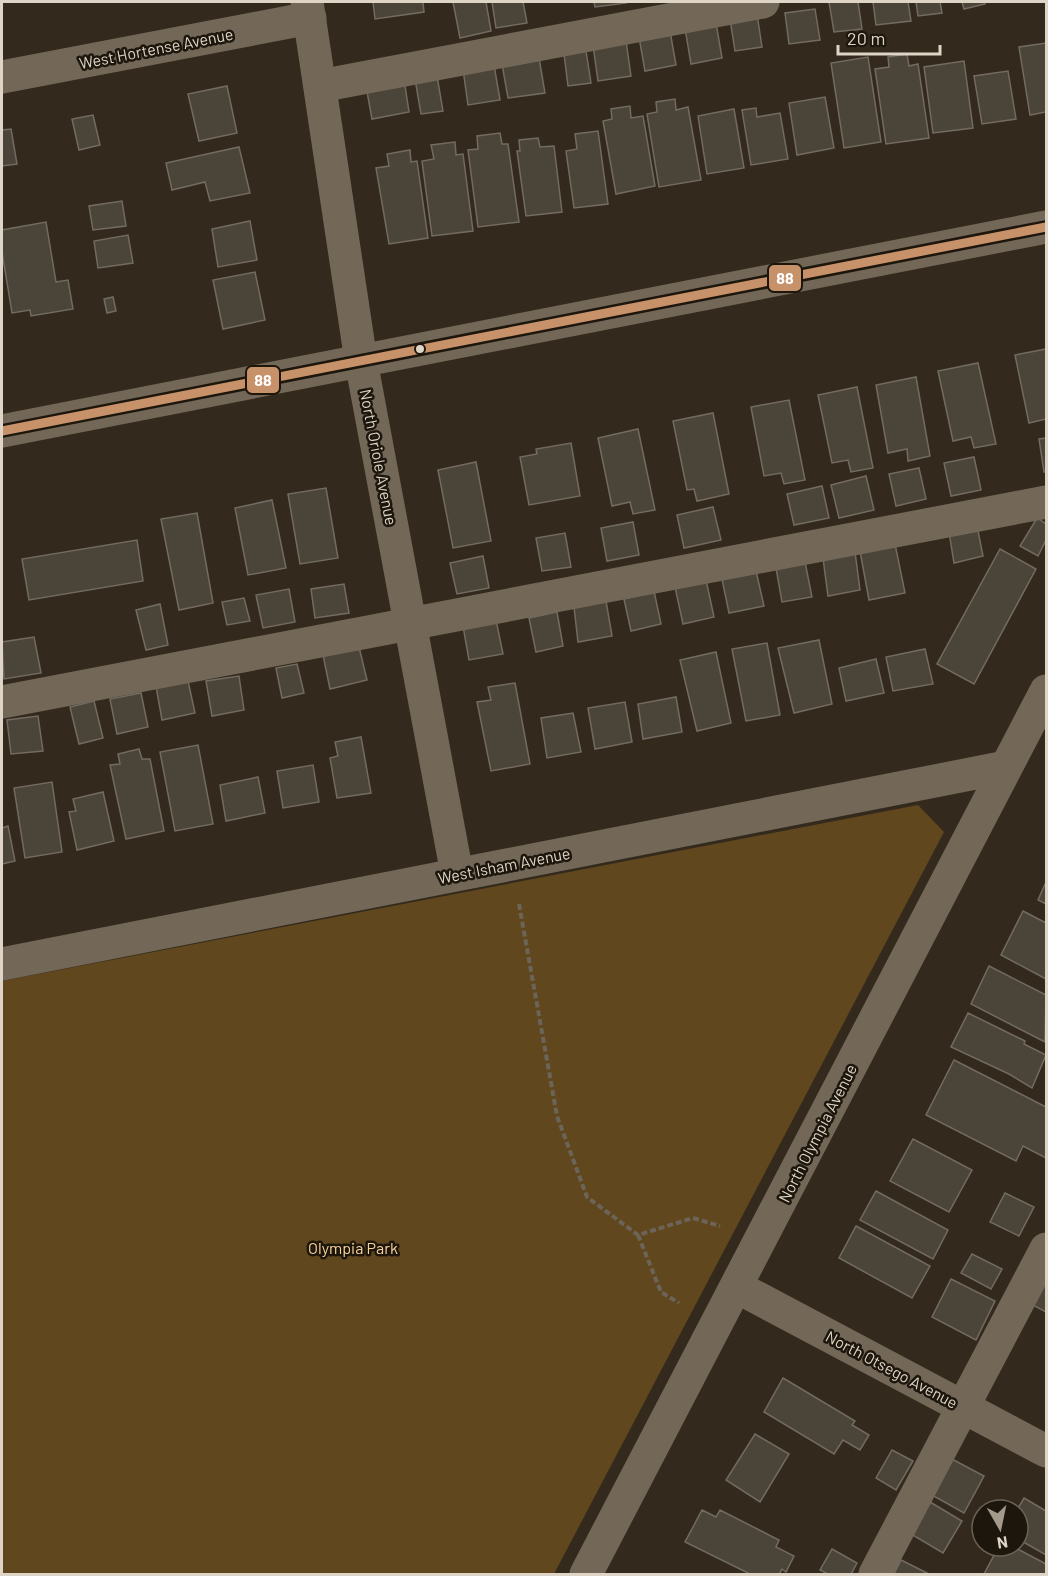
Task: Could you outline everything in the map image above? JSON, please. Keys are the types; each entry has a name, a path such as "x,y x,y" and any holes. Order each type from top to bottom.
{"street":[{"path":"320,86 763,2"},
{"name":"North Oriole Avenue","path":"308,10 361,361 457,874"},
{"name":"West Hortense Avenue","path":"2,77 308,10"},
{"path":"2,430 1047,227"},
{"path":"2,702 1047,502"},
{"name":"North Olympia Avenue","path":"586,1575 1047,691"},
{"name":"West Isham Avenue","path":"2,964 1006,767"},
{"path":"875,1575 1047,1249"},
{"name":"North Otsego Avenue","path":"737,1287 1047,1451"}],"path":[{"path":"519,904 557,1116 587,1197 638,1235 661,1292 679,1303"},
{"path":"638,1235 693,1218 720,1226"}],"green space":[{"name":"Olympia Park","path":"918,805 944,832 554,1574 2,1574 2,981"}],"building":[{"path":"373,2 423,2 424,12 375,19"},
{"path":"453,2 486,2 491,31 460,38"},
{"path":"492,2 523,2 527,23 496,28"},
{"path":"594,2 625,2 626,3 595,7"},
{"path":"829,2 858,2 862,29 834,32"},
{"path":"873,2 908,2 911,21 876,25"},
{"path":"916,2 940,2 942,13 918,16"},
{"path":"962,2 985,2 985,4 964,9"},
{"path":"815,9 820,40 789,44 785,13"},
{"path":"757,14 762,47 735,51 730,19"},
{"path":"716,23 722,58 691,64 685,28"},
{"path":"670,31 676,65 645,71 639,37"},
{"path":"626,41 631,76 598,81 593,45"},
{"path":"1046,43 1046,112 1030,115 1019,47"},
{"path":"586,51 591,83 568,86 564,54"},
{"path":"907,54 909,66 918,64 929,138 886,144 875,69 889,67 888,57"},
{"path":"868,57 881,142 844,148 831,63"},
{"path":"539,58 545,93 508,98 502,64"},
{"path":"964,61 973,128 933,133 924,67"},
{"path":"494,65 500,100 468,105 463,69"},
{"path":"1008,71 1016,119 982,124 974,76"},
{"path":"437,76 443,111 421,114 415,79"},
{"path":"404,79 409,112 372,119 366,86"},
{"path":"227,86 237,133 199,141 188,94"},
{"path":"825,97 834,148 797,155 789,103"},
{"path":"675,99 676,110 688,107 701,180 659,187 647,114 657,112 656,102"},
{"path":"630,106 631,118 643,116 655,186 616,194 603,121 612,119 611,109"},
{"path":"756,108 757,117 780,113 788,159 751,165 742,110"},
{"path":"734,109 744,168 707,174 698,116"},
{"path":"93,115 100,145 79,150 72,119"},
{"path":"11,129 17,164 2,166 2,130"},
{"path":"598,131 608,204 574,208 566,151 577,149 575,134"},
{"path":"500,133 502,144 508,144 519,222 478,227 468,150 478,149 477,136"},
{"path":"538,138 540,147 554,146 562,212 526,216 517,151 520,151 519,140"},
{"path":"455,142 456,155 463,154 473,231 432,236 422,161 434,159 431,145"},
{"path":"239,147 250,193 210,201 205,182 172,190 166,163"},
{"path":"410,150 411,162 417,161 428,238 389,244 376,168 389,166 387,154"},
{"path":"122,201 126,226 93,230 89,206"},
{"path":"250,221 257,260 218,267 212,229"},
{"path":"46,222 56,282 68,280 73,309 31,316 30,310 12,313 2,252 2,230"},
{"path":"128,235 133,263 98,268 94,241"},
{"path":"255,272 265,320 223,329 213,280"},
{"path":"113,297 116,311 107,313 104,299"},
{"path":"1046,349 1046,419 1029,423 1015,355"},
{"path":"978,363 996,444 974,448 971,437 953,441 938,371"},
{"path":"916,377 930,456 908,461 907,449 888,453 876,385"},
{"path":"857,387 873,468 851,472 848,460 832,463 818,395"},
{"path":"789,400 805,480 784,484 781,473 764,476 751,407"},
{"path":"713,413 729,494 697,501 694,489 687,490 673,421"},
{"path":"638,429 655,510 633,514 630,502 612,506 598,438"},
{"path":"1046,438 1046,472 1044,472 1039,439"},
{"path":"571,443 580,496 529,505 520,457 537,454 536,449"},
{"path":"974,457 981,490 951,496 944,463"},
{"path":"476,462 491,541 453,548 438,470"},
{"path":"919,468 926,499 896,506 889,474"},
{"path":"866,476 874,510 839,518 831,485"},
{"path":"822,486 829,518 794,525 787,494"},
{"path":"326,488 338,558 300,564 288,494"},
{"path":"272,500 286,568 248,575 235,508"},
{"path":"713,507 721,540 684,548 677,515"},
{"path":"197,513 213,603 179,610 161,519"},
{"path":"1037,518 1046,524 1046,540 1038,556 1020,546"},
{"path":"633,522 639,555 607,561 601,528"},
{"path":"977,526 983,556 954,563 949,532"},
{"path":"565,533 571,567 542,571 536,538"},
{"path":"137,540 143,581 29,600 22,559"},
{"path":"895,544 905,593 869,600 860,551"},
{"path":"1000,549 1036,569 974,684 937,664"},
{"path":"855,552 860,590 828,596 823,558"},
{"path":"483,556 489,588 457,594 450,563"},
{"path":"805,562 812,597 782,602 776,568"},
{"path":"756,571 764,606 729,613 722,579"},
{"path":"706,580 714,617 683,624 675,587"},
{"path":"344,584 349,613 315,618 311,589"},
{"path":"289,589 295,622 263,628 256,595"},
{"path":"654,591 661,624 631,631 624,599"},
{"path":"244,598 250,621 227,625 222,602"},
{"path":"606,601 612,636 578,642 574,607"},
{"path":"160,604 168,645 146,650 136,610"},
{"path":"557,612 563,646 536,652 529,618"},
{"path":"496,620 503,654 469,660 463,626"},
{"path":"34,637 41,673 4,679 2,642"},
{"path":"819,640 832,704 794,713 778,648"},
{"path":"767,643 780,715 746,721 732,649"},
{"path":"359,647 367,680 330,689 323,655"},
{"path":"925,649 933,684 893,691 886,657"},
{"path":"716,652 731,723 697,731 680,660"},
{"path":"876,659 884,693 846,701 839,668"},
{"path":"297,664 304,693 282,698 276,668"},
{"path":"239,676 244,710 212,716 206,681"},
{"path":"188,681 195,713 162,720 156,686"},
{"path":"515,683 530,764 491,771 477,702 491,700 488,687"},
{"path":"141,693 148,727 117,734 110,699"},
{"path":"676,697 682,732 643,739 638,704"},
{"path":"94,701 103,738 79,744 70,707"},
{"path":"625,702 632,742 595,749 588,708"},
{"path":"573,713 581,752 547,758 541,718"},
{"path":"38,716 43,751 11,754 7,720"},
{"path":"361,737 371,793 337,798 330,758 338,756 335,742"},
{"path":"198,745 213,824 175,831 160,752"},
{"path":"139,749 142,759 150,759 164,831 126,839 110,765 120,764 118,754"},
{"path":"313,765 319,802 283,808 277,771"},
{"path":"258,777 265,813 226,821 220,785"},
{"path":"52,782 62,852 25,858 14,788"},
{"path":"103,792 114,841 77,850 69,812 76,811 73,799"},
{"path":"8,826 15,861 2,864 2,828"},
{"path":"1046,882 1046,904 1038,900"},
{"path":"1023,911 1046,923 1046,979 1001,955"},
{"path":"989,966 1046,995 1045,1042 971,1004"},
{"path":"968,1013 1025,1041 1024,1044 1046,1055 1032,1088 1009,1074 951,1047"},
{"path":"954,1060 1046,1107 1046,1158 1023,1146 1016,1161 926,1115"},
{"path":"913,1139 972,1170 949,1212 890,1181"},
{"path":"876,1191 948,1230 933,1259 860,1220"},
{"path":"1005,1193 1034,1207 1019,1236 990,1222"},
{"path":"856,1226 930,1266 912,1298 839,1258"},
{"path":"972,1254 1002,1269 991,1289 961,1273"},
{"path":"1046,1275 1046,1312 1031,1304"},
{"path":"951,1279 995,1301 976,1340 932,1317"},
{"path":"783,1378 855,1421 852,1425 869,1435 860,1450 843,1440 834,1454 764,1412"},
{"path":"755,1434 789,1454 760,1502 726,1480"},
{"path":"892,1450 913,1461 896,1490 876,1478"},
{"path":"950,1458 984,1476 970,1498 964,1513 930,1494"},
{"path":"930,1502 962,1521 943,1553 911,1534"},
{"path":"1030,1502 1046,1511 1046,1555 1030,1546"},
{"path":"702,1510 716,1517 720,1510 779,1540 776,1547 794,1556 786,1572 782,1569 779,1574 750,1574 685,1542"},
{"path":"832,1549 857,1563 851,1574 828,1574 820,1570"},
{"path":"1030,1556 1046,1564 1046,1574 984,1574 993,1558 1030,1558"},
{"path":"901,1560 929,1574 894,1574"}],"transit line":[{"name":"88","path":"2,431 1046,227"}]}
